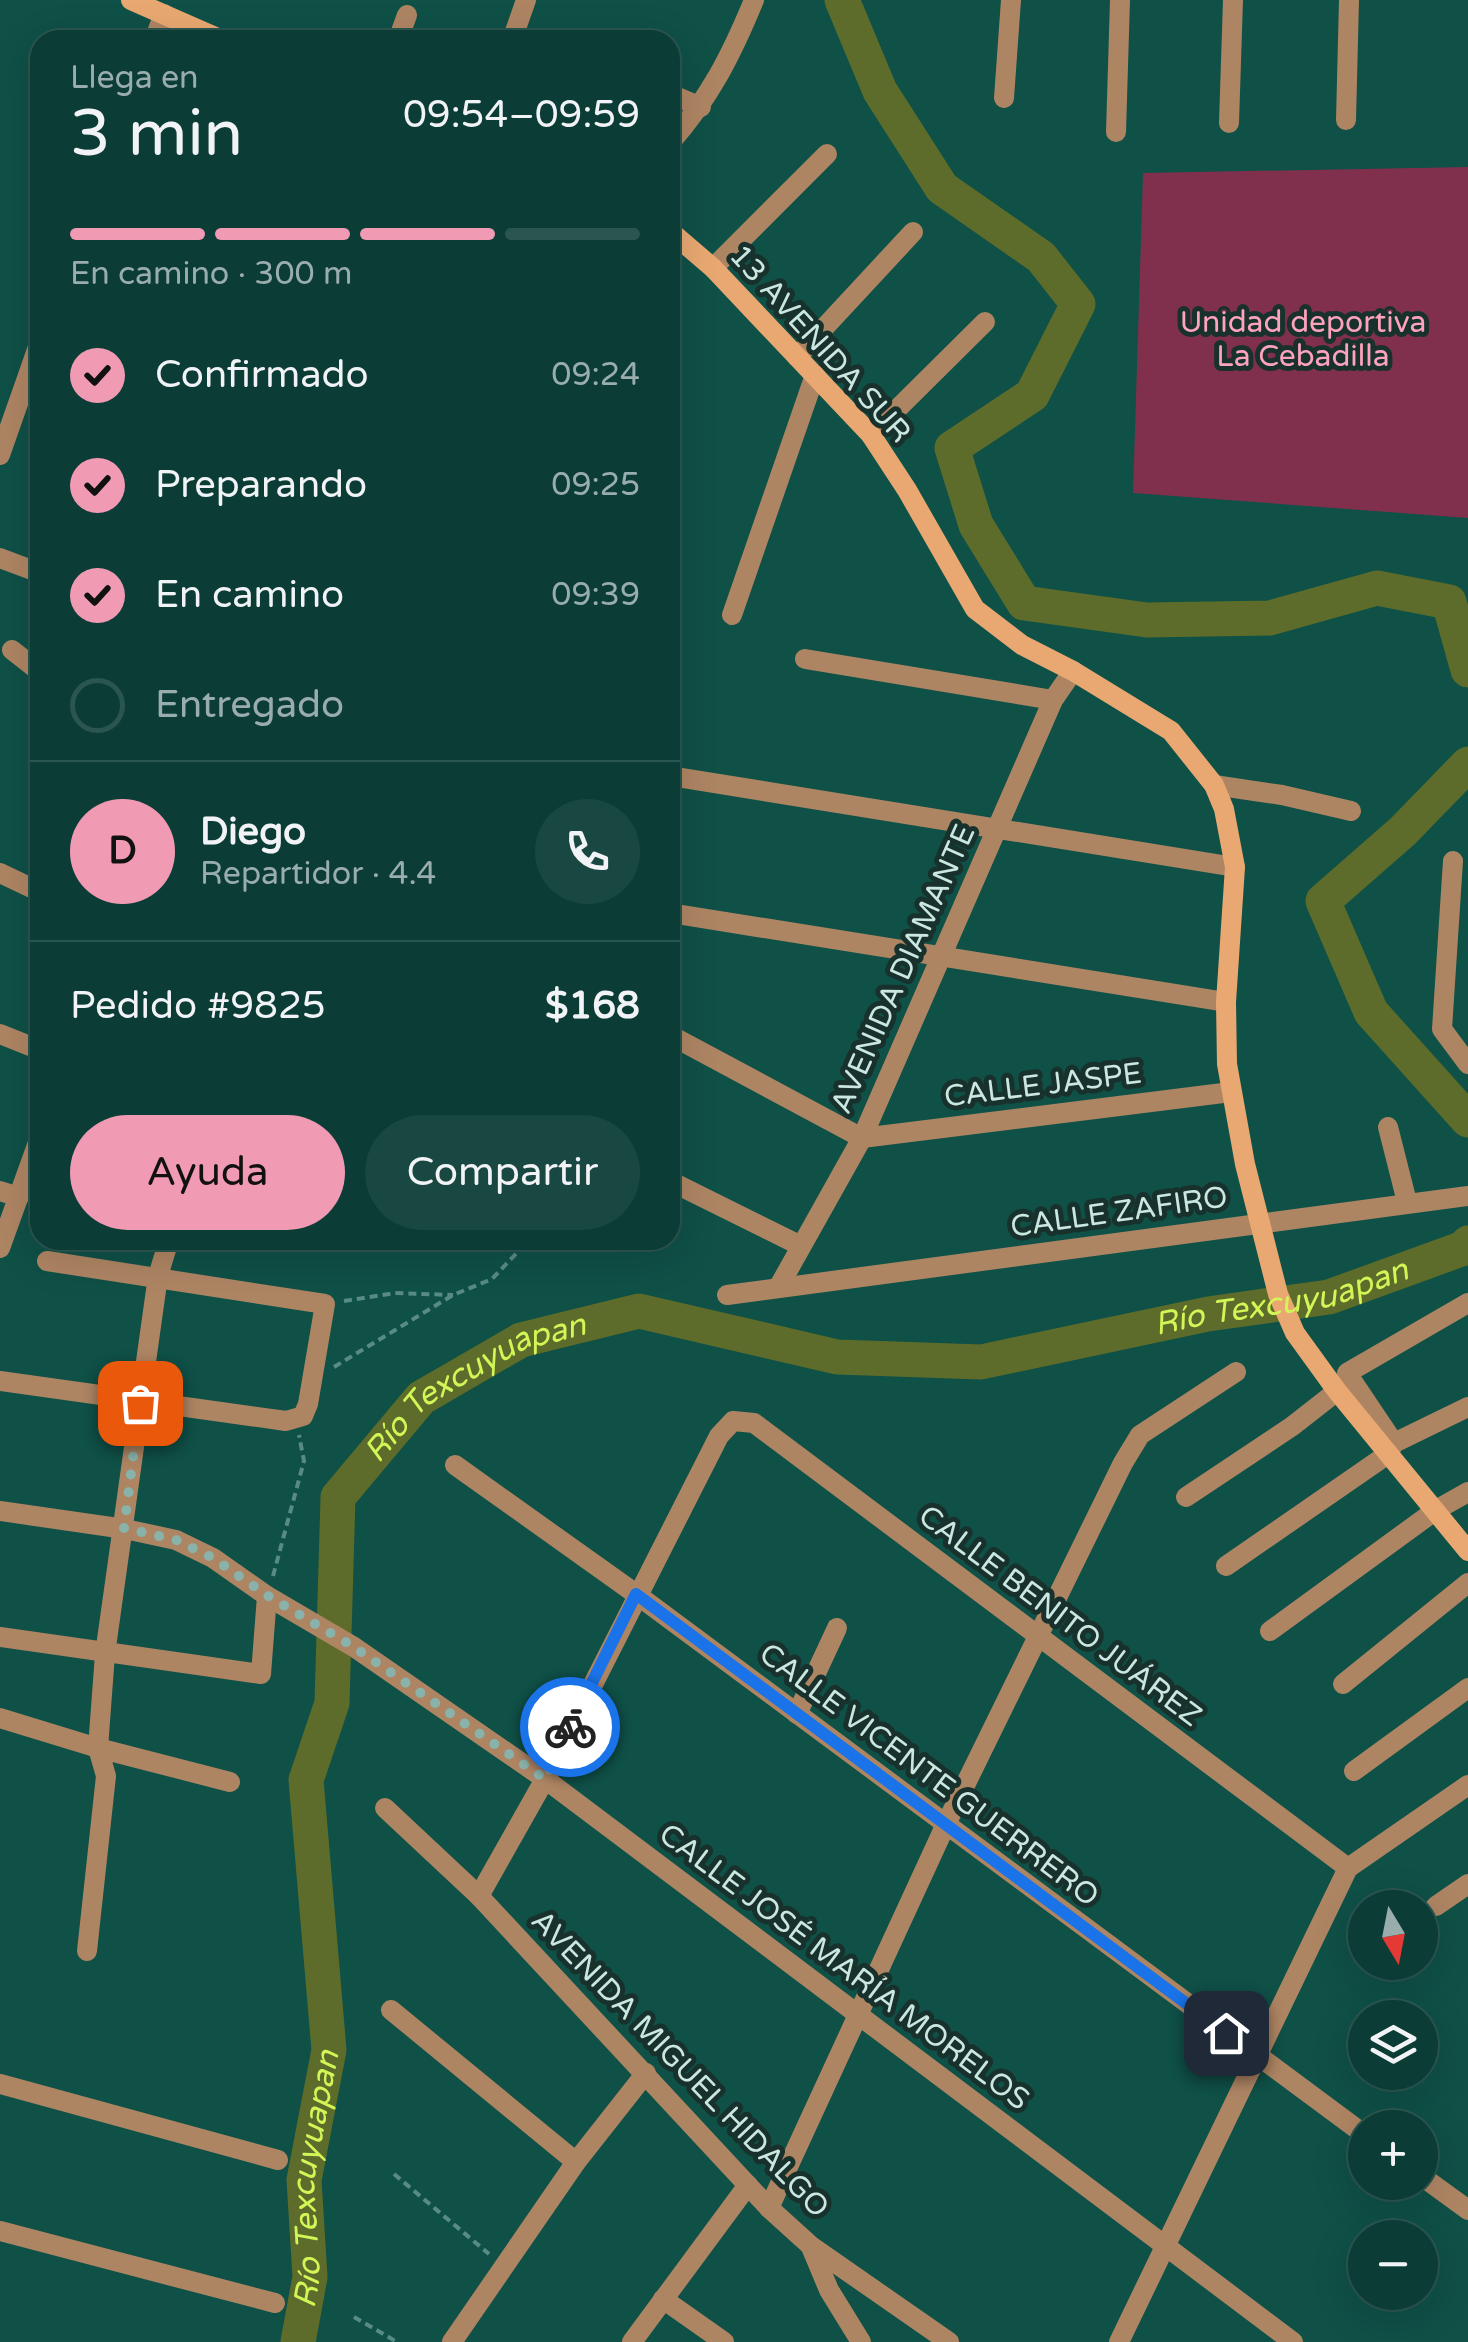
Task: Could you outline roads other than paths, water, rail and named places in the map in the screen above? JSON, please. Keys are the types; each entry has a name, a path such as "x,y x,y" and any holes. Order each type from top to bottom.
{"street":[{"path":"131,0 200,30"},
{"path":"522,30 526,0"},
{"path":"1004,98 1011,0"},
{"path":"1116,132 1120,0"},
{"path":"1229,122 1233,0"},
{"path":"1346,120 1349,0"},
{"path":"680,130 701,106 732,55 752,1"},
{"path":"158,30 164,14"},
{"path":"402,30 407,16"},
{"path":"680,98 701,106"},
{"path":"713,268 827,154"},
{"path":"797,357 914,232"},
{"name":"13 AVENIDA SUR","path":"680,240 713,268 871,435 975,610 1022,645 1171,730 1214,786 1224,809 1235,867 1226,1002 1227,1064 1278,1294 1295,1333 1342,1382 1468,1551"},
{"path":"871,435 985,322"},
{"path":"732,615 814,374"},
{"path":"0,454 30,394"},
{"path":"0,558 30,569"},
{"path":"12,650 30,664"},
{"path":"805,659 1053,700"},
{"name":"AVENIDA DIAMANTE","path":"778,1288 862,1138 1053,700 1073,671"},
{"path":"680,778 1235,867"},
{"path":"1214,786 1282,795 1351,811"},
{"path":"1453,862 1442,1030 1468,1064"},
{"path":"0,874 30,888"},
{"path":"680,914 1226,1002"},
{"path":"0,1034 30,1046"},
{"path":"680,1041 862,1138"},
{"name":"CALLE JASPE","path":"862,1138 1231,1092"},
{"path":"1388,1126 1407,1202"},
{"path":"0,1248 10,1194 30,1156"},
{"path":"680,1186 802,1246"},
{"name":"CALLE ZAFIRO","path":"727,1296 1468,1196"},
{"path":"88,1951 106,1776 98,1748 105,1654 158,1276 166,1250"},
{"path":"0,1380 286,1421 303,1416 325,1304 47,1261"},
{"path":"1186,1498 1291,1427 1342,1382 1468,1303"},
{"path":"768,2208 1036,1636 1140,1435 1236,1372"},
{"path":"1226,1566 1391,1448 1468,1407"},
{"name":"CALLE BENITO JUÁREZ","path":"636,1594 718,1436 733,1421 754,1423 1348,1868"},
{"name":"CALLE VICENTE GUERRERO","path":"456,1465 1348,2123"},
{"path":"1270,1631 1436,1510 1468,1492"},
{"name":"CALLE JOSÉ MARÍA MORELOS","path":"0,1511 124,1528 176,1540 213,1558 354,1647 545,1779 1294,2342"},
{"path":"1343,1684 1468,1583"},
{"path":"479,1896 545,1779 636,1594"},
{"path":"0,1637 261,1674 268,1596"},
{"path":"798,1714 837,1628"},
{"path":"1354,1771 1468,1688"},
{"path":"0,1718 230,1782"},
{"path":"1119,2342 1348,1868 1468,1784"},
{"name":"AVENIDA MIGUEL HIDALGO","path":"385,1808 479,1896 768,2208 811,2246 948,2342"},
{"path":"1438,1905 1468,1884"},
{"path":"391,2010 576,2162"},
{"path":"452,2342 576,2162 646,2073"},
{"path":"0,2084 278,2160"},
{"path":"632,2342 748,2185"},
{"path":"1438,2188 1468,2210"},
{"path":"0,2232 275,2303"},
{"path":"811,2246 830,2290 861,2342"},
{"path":"664,2298 724,2342"}],"waterway":[{"name":"Río Texcuyuapan","path":"842,0 880,91 942,188 1041,257 1078,304 1032,395 952,448 976,525 1024,603 1147,620 1270,618 1377,588 1449,602 1468,670"},
{"name":"Río Texcuyuapan","path":"1468,764 1403,831 1323,901 1371,1012 1468,1120"},
{"name":"Río Texcuyuapan","path":"298,2342 310,2277 304,2180 329,2050 306,1780 332,1703 338,1497 421,1398 521,1340 639,1311 837,1357 981,1362 1208,1314 1329,1297 1464,1248 1468,1243"}],"park label":[{"name":"Unidad deportiva La Cebadilla","path":"1303,339"}]}
